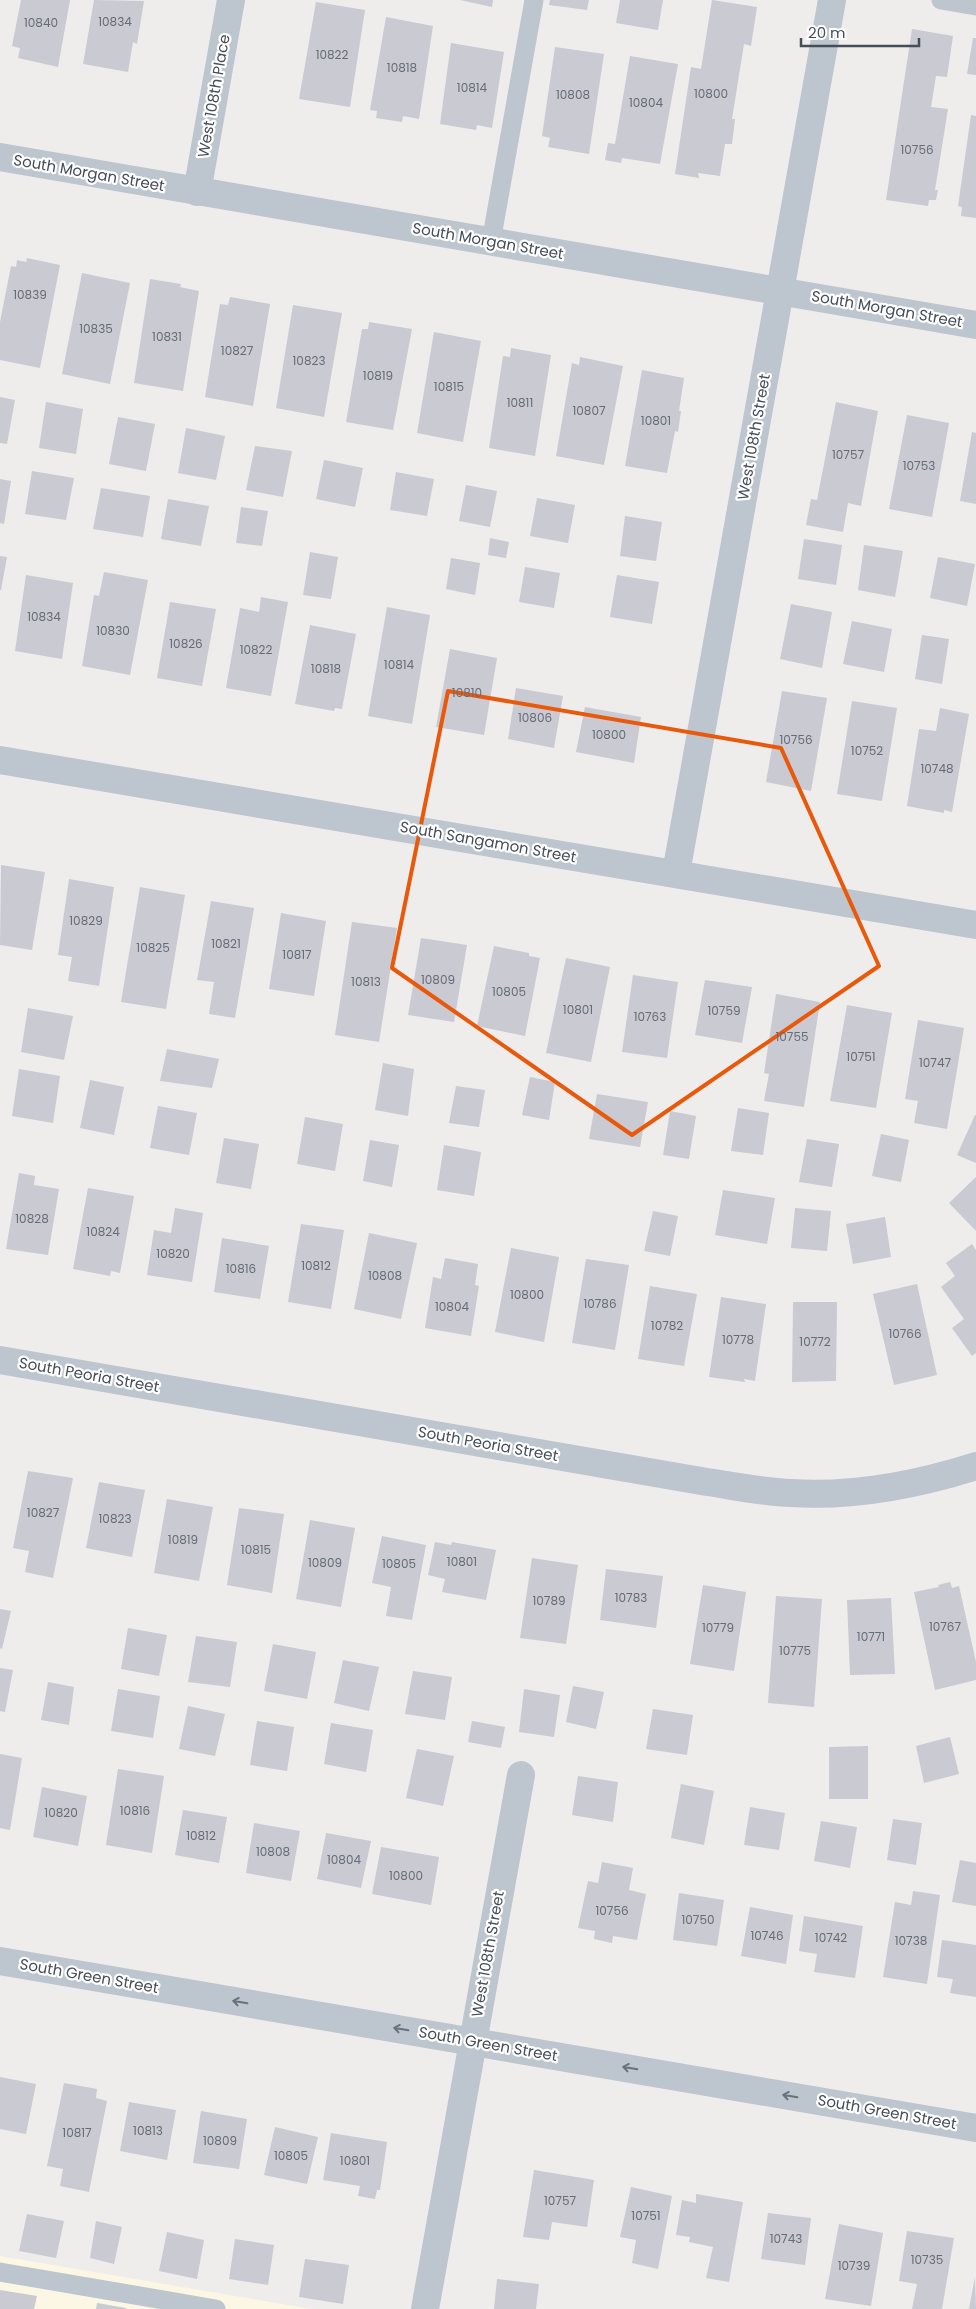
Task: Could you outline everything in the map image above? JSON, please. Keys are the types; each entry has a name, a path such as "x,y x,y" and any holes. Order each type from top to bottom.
{"street":[{"name":"West 108th Place","path":"197,192 231,0"},
{"name":"West 108th Street","path":"676,873 832,0"},
{"name":"South Morgan Street","path":"0,157 976,325"},
{"name":"South Sangamon Street","path":"0,760 976,925"},
{"name":"South Peoria Street","path":"0,1360 707,1482 790,1493 861,1492 938,1478 976,1466"},
{"name":"West 108th Street","path":"425,2309 521,1775"},
{"name":"South Green Street","path":"0,1961 976,2128"}],"lane":[{"path":"491,242 534,0"},
{"path":"941,0 976,6"},
{"path":"0,2272 216,2309"}],"highlighted area":[{"path":"448,691 781,748 879,966 632,1135 392,968"}],"shaded area":[{"path":"0,2256 312,2309 0,2309"}],"building":[{"path":"21,0 70,0 58,67 18,58 20,48 12,46"},
{"path":"94,0 144,1 137,44 133,42 128,72 83,64"},
{"path":"460,0 493,0 492,7"},
{"path":"550,0 589,0 587,10 549,5"},
{"path":"620,0 663,0 658,30 616,23"},
{"path":"712,0 757,7 751,46 744,44 732,119 735,119 732,144 725,144 720,176 698,173 699,178 675,174 691,67 701,69"},
{"path":"316,2 365,10 350,107 299,99"},
{"path":"386,17 433,26 419,119 403,116 402,122 376,118 377,111 370,110"},
{"path":"912,29 953,36 947,77 936,76 931,107 948,109 935,190 938,190 936,200 929,200 928,206 886,200"},
{"path":"973,38 976,38 976,75 967,74"},
{"path":"451,43 504,52 492,128 477,125 476,130 440,124"},
{"path":"555,47 604,54 589,154 548,147 550,138 542,136"},
{"path":"630,56 678,64 660,164 622,158 621,163 605,160 608,143 615,144"},
{"path":"971,115 976,116 976,218 961,216 962,207 958,206"},
{"path":"27,258 60,265 40,368 0,360 0,322 11,266 16,267 17,260 26,262"},
{"path":"82,273 130,283 110,384 62,374"},
{"path":"150,279 181,284 180,287 199,291 183,391 134,383"},
{"path":"230,297 270,304 253,406 205,397 220,304 228,305"},
{"path":"293,305 342,313 324,417 276,408"},
{"path":"369,322 412,329 393,430 346,422 362,329 368,329"},
{"path":"434,332 481,341 463,442 417,433"},
{"path":"511,348 551,355 535,456 489,448 503,356 510,357"},
{"path":"580,357 623,366 604,465 556,456 572,363 579,365"},
{"path":"642,370 684,378 678,432 675,431 667,473 625,466"},
{"path":"0,397 15,400 7,444 0,443"},
{"path":"46,402 83,409 76,454 39,448"},
{"path":"836,402 878,411 861,506 848,503 843,532 806,525 811,499 817,500"},
{"path":"907,415 949,423 932,517 889,509"},
{"path":"118,417 155,424 146,471 109,464"},
{"path":"186,428 225,436 216,480 178,473"},
{"path":"972,432 976,433 976,504 960,501"},
{"path":"255,446 292,451 283,497 246,490"},
{"path":"324,460 363,468 355,507 316,499"},
{"path":"32,471 74,478 66,520 25,514"},
{"path":"396,472 434,479 427,516 390,510"},
{"path":"0,479 11,481 4,524 0,523"},
{"path":"466,485 497,491 490,527 459,521"},
{"path":"101,488 150,496 143,537 93,529"},
{"path":"537,498 575,505 568,543 530,536"},
{"path":"168,499 209,506 201,546 161,539"},
{"path":"241,507 268,511 262,546 236,543"},
{"path":"625,516 662,522 656,561 620,556"},
{"path":"490,538 509,542 506,558 488,555"},
{"path":"804,539 842,545 836,585 798,579"},
{"path":"864,545 903,551 895,597 858,590"},
{"path":"310,552 338,557 331,599 303,595"},
{"path":"0,556 7,557 1,590 0,590"},
{"path":"938,557 975,564 967,606 930,598"},
{"path":"451,558 480,563 475,595 446,589"},
{"path":"525,567 560,573 554,608 519,602"},
{"path":"104,572 148,580 130,675 82,666 94,595 99,596"},
{"path":"26,575 73,583 62,659 15,651"},
{"path":"617,575 659,582 652,624 610,617"},
{"path":"261,597 288,602 271,696 226,688 240,608 259,612"},
{"path":"170,602 216,609 202,686 157,678"},
{"path":"791,604 832,612 822,668 780,659"},
{"path":"387,607 430,615 412,724 368,716"},
{"path":"852,621 892,629 884,672 843,664"},
{"path":"310,625 356,634 342,709 335,708 334,711 295,704"},
{"path":"922,635 949,639 942,684 915,679"},
{"path":"450,649 497,658 484,735 436,727"},
{"path":"516,688 563,696 554,748 508,739"},
{"path":"782,691 827,698 811,791 766,782"},
{"path":"852,701 897,708 882,801 837,794"},
{"path":"585,707 641,717 634,763 576,752"},
{"path":"940,708 969,714 952,812 944,810 944,813 907,806 919,729 936,731"},
{"path":"1,865 45,872 32,950 0,945"},
{"path":"69,879 114,887 99,986 68,981 72,957 58,955"},
{"path":"140,887 185,895 166,1009 121,1002"},
{"path":"211,901 254,908 235,1018 209,1014 214,982 197,980"},
{"path":"281,913 326,921 314,996 269,989"},
{"path":"352,922 397,928 379,1042 335,1035"},
{"path":"421,938 467,945 454,1022 408,1015"},
{"path":"494,946 529,953 529,956 540,958 525,1036 477,1026"},
{"path":"566,958 610,967 591,1062 546,1053"},
{"path":"633,975 678,982 667,1058 622,1052"},
{"path":"705,980 752,987 742,1043 695,1035"},
{"path":"776,994 820,1002 804,1107 764,1101 769,1074 764,1073"},
{"path":"847,1005 892,1013 876,1108 830,1101"},
{"path":"28,1008 73,1016 64,1060 21,1052"},
{"path":"918,1020 964,1028 947,1129 914,1123 918,1101 905,1099"},
{"path":"167,1049 219,1059 212,1088 160,1081"},
{"path":"383,1063 414,1069 408,1116 375,1110"},
{"path":"19,1069 60,1076 53,1123 12,1116"},
{"path":"530,1077 555,1082 549,1120 522,1115"},
{"path":"90,1080 124,1087 114,1135 80,1128"},
{"path":"456,1086 485,1090 479,1127 449,1123"},
{"path":"597,1094 648,1102 640,1147 589,1139"},
{"path":"158,1106 197,1113 189,1155 150,1148"},
{"path":"738,1108 769,1113 763,1155 731,1151"},
{"path":"670,1111 696,1116 689,1159 663,1155"},
{"path":"976,1115 976,1163 957,1155"},
{"path":"305,1117 343,1124 335,1171 297,1164"},
{"path":"881,1134 909,1140 901,1182 872,1176"},
{"path":"224,1138 259,1144 251,1189 216,1183"},
{"path":"807,1139 839,1144 832,1187 799,1182"},
{"path":"370,1140 399,1145 392,1187 363,1181"},
{"path":"444,1145 481,1152 474,1196 437,1190"},
{"path":"19,1173 35,1176 34,1185 59,1189 48,1255 6,1249"},
{"path":"976,1177 976,1231 949,1203"},
{"path":"88,1188 134,1196 120,1273 111,1271 110,1276 73,1269"},
{"path":"723,1190 775,1198 767,1244 715,1235"},
{"path":"175,1208 203,1213 192,1282 147,1275 154,1230 171,1233"},
{"path":"795,1208 831,1211 827,1251 791,1248"},
{"path":"653,1211 678,1216 670,1256 644,1251"},
{"path":"885,1217 891,1257 853,1264 846,1224"},
{"path":"301,1224 344,1230 331,1309 288,1302"},
{"path":"369,1233 417,1243 401,1319 354,1309"},
{"path":"222,1238 269,1246 260,1299 214,1292"},
{"path":"972,1244 976,1250 976,1353 972,1356 952,1328 964,1319 941,1287 955,1276 946,1263"},
{"path":"511,1248 559,1257 544,1342 495,1332"},
{"path":"445,1258 478,1264 475,1285 479,1286 471,1336 425,1328 433,1277 441,1279"},
{"path":"586,1259 629,1265 615,1350 572,1343"},
{"path":"917,1284 937,1375 894,1385 873,1294"},
{"path":"650,1286 697,1294 684,1366 638,1359"},
{"path":"721,1297 766,1304 755,1381 744,1379 745,1382 709,1377"},
{"path":"793,1302 837,1302 836,1381 792,1382"},
{"path":"28,1471 73,1478 53,1578 25,1572 29,1551 13,1548"},
{"path":"99,1482 145,1490 132,1557 86,1548"},
{"path":"167,1499 213,1507 199,1581 154,1573"},
{"path":"239,1508 284,1514 272,1593 227,1585"},
{"path":"310,1520 355,1528 341,1607 296,1599"},
{"path":"382,1536 426,1545 412,1620 386,1616 391,1587 372,1583"},
{"path":"435,1542 451,1545 452,1542 496,1550 486,1600 442,1592 445,1579 428,1575"},
{"path":"532,1558 578,1565 566,1644 520,1638"},
{"path":"606,1569 663,1576 656,1628 600,1620"},
{"path":"950,1582 952,1588 959,1586 976,1662 976,1680 935,1690 914,1592 939,1587 938,1585"},
{"path":"703,1585 746,1592 734,1671 690,1664"},
{"path":"776,1596 822,1599 814,1707 768,1703"},
{"path":"891,1598 895,1674 850,1675 847,1600"},
{"path":"0,1609 11,1611 2,1649 0,1648"},
{"path":"128,1628 167,1635 159,1676 121,1669"},
{"path":"196,1636 237,1642 230,1687 188,1682"},
{"path":"273,1644 316,1652 307,1699 264,1691"},
{"path":"343,1660 379,1667 369,1711 334,1703"},
{"path":"0,1668 13,1670 5,1712 0,1711"},
{"path":"413,1671 452,1677 445,1720 405,1714"},
{"path":"48,1682 74,1687 69,1725 41,1720"},
{"path":"573,1686 604,1692 596,1729 566,1722"},
{"path":"118,1689 160,1696 153,1738 111,1731"},
{"path":"524,1689 560,1695 554,1737 519,1732"},
{"path":"188,1706 225,1714 215,1756 179,1749"},
{"path":"653,1709 693,1715 687,1755 646,1749"},
{"path":"257,1721 294,1727 287,1771 250,1765"},
{"path":"472,1721 505,1727 501,1748 468,1742"},
{"path":"331,1723 373,1730 366,1772 324,1764"},
{"path":"950,1737 959,1774 924,1783 916,1746"},
{"path":"868,1746 868,1799 829,1799 829,1747"},
{"path":"417,1749 454,1756 443,1806 406,1798"},
{"path":"0,1754 22,1758 10,1830 0,1828"},
{"path":"118,1769 164,1776 152,1853 106,1845"},
{"path":"578,1776 618,1782 613,1822 572,1815"},
{"path":"681,1784 714,1791 704,1845 671,1838"},
{"path":"42,1787 87,1796 78,1846 33,1837"},
{"path":"750,1807 785,1813 779,1850 744,1845"},
{"path":"183,1810 227,1817 219,1863 175,1855"},
{"path":"893,1819 922,1823 916,1865 887,1860"},
{"path":"821,1821 857,1827 850,1868 814,1861"},
{"path":"254,1823 300,1831 291,1881 246,1873"},
{"path":"326,1833 371,1841 361,1888 317,1879"},
{"path":"381,1847 439,1857 431,1905 372,1894"},
{"path":"960,1860 976,1863 976,1906 952,1902"},
{"path":"602,1862 633,1868 629,1890 646,1894 637,1940 613,1936 612,1943 594,1939 595,1931 578,1928 588,1881 598,1883"},
{"path":"913,1891 940,1895 927,1984 883,1977 895,1902 911,1905"},
{"path":"679,1893 724,1900 717,1946 673,1940"},
{"path":"750,1907 793,1915 786,1964 741,1956"},
{"path":"804,1916 863,1926 855,1978 814,1972 817,1954 799,1951"},
{"path":"942,1940 976,1945 976,1997 950,1993 953,1979 937,1977"},
{"path":"0,2077 36,2084 26,2134 0,2129"},
{"path":"64,2083 97,2089 96,2098 107,2101 89,2192 60,2186 63,2169 47,2166"},
{"path":"129,2102 176,2110 167,2160 120,2151"},
{"path":"201,2111 247,2119 239,2169 193,2163"},
{"path":"275,2127 318,2137 307,2184 264,2175"},
{"path":"331,2133 387,2142 380,2190 377,2190 375,2199 358,2196 360,2186 323,2180"},
{"path":"534,2170 594,2180 587,2227 552,2222 549,2240 523,2237"},
{"path":"631,2187 672,2196 658,2269 632,2263 636,2240 620,2237"},
{"path":"696,2194 743,2202 729,2282 706,2278 713,2247 689,2242 690,2237 676,2235 682,2200 696,2203"},
{"path":"768,2213 811,2218 805,2265 761,2259"},
{"path":"27,2214 64,2221 56,2258 19,2251"},
{"path":"96,2221 122,2227 114,2264 90,2258"},
{"path":"839,2224 883,2233 871,2306 825,2299"},
{"path":"907,2231 954,2238 942,2309 912,2309 917,2284 899,2281"},
{"path":"167,2232 204,2240 197,2279 159,2271"},
{"path":"235,2239 274,2245 268,2285 229,2279"},
{"path":"305,2259 349,2265 343,2304 299,2297"},
{"path":"975,2277 976,2309 969,2309"},
{"path":"497,2279 539,2284 536,2309 494,2309"},
{"path":"0,2290 37,2296 34,2309 0,2309"},
{"path":"97,2303 126,2308 126,2309 96,2309"}]}
